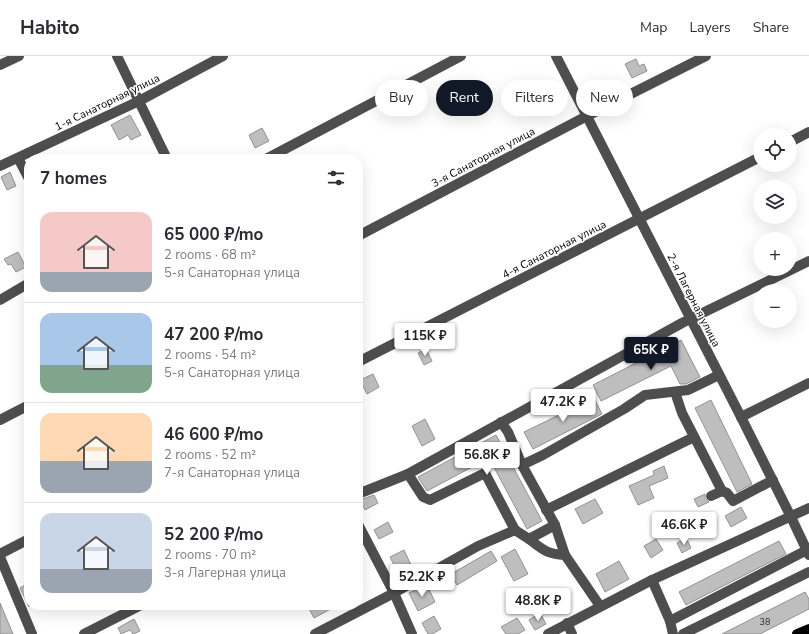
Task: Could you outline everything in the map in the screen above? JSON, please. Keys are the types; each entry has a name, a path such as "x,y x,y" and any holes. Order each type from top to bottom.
{"main road":[{"path":"798,634 809,629"}],"street":[{"path":"0,66 19,56"},
{"path":"117,56 165,154"},
{"name":"1-я Санаторная улица","path":"26,154 139,101 223,56"},
{"path":"275,154 461,56"},
{"name":"2-я Лагерная улица","path":"556,56 576,95"},
{"name":"3-я Санаторная улица","path":"633,93 706,56"},
{"name":"2-я Лагерная улица","path":"587,116 792,517 808,553"},
{"name":"3-я Санаторная улица","path":"363,233 587,116"},
{"path":"797,138 809,132"},
{"name":"1-я Санаторная улица","path":"0,166 24,155"},
{"path":"18,158 24,169"},
{"name":"4-я Санаторная улица","path":"363,359 753,161"},
{"path":"363,492 408,474 690,319 809,261"},
{"path":"0,300 24,286"},
{"path":"522,465 543,455 618,412 645,394 688,390 719,375"},
{"path":"741,417 809,383"},
{"path":"674,392 682,413 722,491 727,493 733,501 773,480"},
{"path":"0,420 24,408"},
{"path":"502,422 508,432 522,465 554,525 565,555 600,606"},
{"path":"546,510 694,437"},
{"path":"408,474 423,497 430,500 485,473 515,530 548,552 552,554 565,555"},
{"path":"711,496 722,491"},
{"path":"548,634 652,580 809,508"},
{"path":"529,539 554,525"},
{"path":"363,609 478,546 515,530"},
{"path":"363,534 394,593 412,634"},
{"path":"0,554 24,542"},
{"path":"670,621 808,553"},
{"path":"0,557 32,634"},
{"path":"683,634 809,572"},
{"path":"652,580 670,621 673,634"},
{"path":"84,634 131,610"},
{"path":"315,634 361,610"},
{"path":"567,623 572,634"}],"building":[{"path":"636,59 639,66 644,64 647,71 632,78 625,64"},
{"path":"130,115 141,135 131,140 128,135 119,140 111,125"},
{"path":"262,128 269,141 255,148 249,135"},
{"path":"10,172 16,186 7,190 1,177"},
{"path":"18,252 24,263 24,268 16,272 11,264 8,265 4,259"},
{"path":"681,340 700,377 686,384 680,384 671,366 601,401 593,385"},
{"path":"426,349 432,361 424,365 418,353"},
{"path":"373,374 379,387 367,394 363,386 363,379"},
{"path":"594,398 602,414 533,449 524,432"},
{"path":"711,400 752,484 737,492 695,408"},
{"path":"425,419 435,439 422,446 412,426"},
{"path":"496,435 542,521 527,529 489,458 427,491 418,477"},
{"path":"664,466 668,478 649,486 654,498 638,505 629,486 654,475 653,471"},
{"path":"705,494 705,498 709,502 698,507 694,499"},
{"path":"374,495 378,503 365,510 363,506 363,499"},
{"path":"595,499 603,513 583,524 575,509"},
{"path":"741,507 747,518 731,527 725,516"},
{"path":"388,522 393,532 379,539 374,530"},
{"path":"686,538 691,548 682,553 677,543"},
{"path":"656,539 663,550 651,558 644,546"},
{"path":"779,541 786,554 686,605 679,592"},
{"path":"515,549 528,574 514,581 501,557"},
{"path":"404,550 412,567 398,573 390,557"},
{"path":"491,551 497,561 457,585 451,574"},
{"path":"619,561 629,579 605,592 596,574"},
{"path":"427,585 435,602 418,611 409,593"},
{"path":"24,586 24,596 20,588"},
{"path":"805,592 809,599 809,609 760,634 722,634"},
{"path":"0,603 13,634 0,634"},
{"path":"310,610 329,610 314,618"},
{"path":"540,613 546,624 535,630 529,620"},
{"path":"434,616 441,629 432,634 428,634 422,623"},
{"path":"517,618 525,630 518,634 506,634 501,627"},
{"path":"134,619 140,631 133,634 130,630 121,634 118,628"}]}
